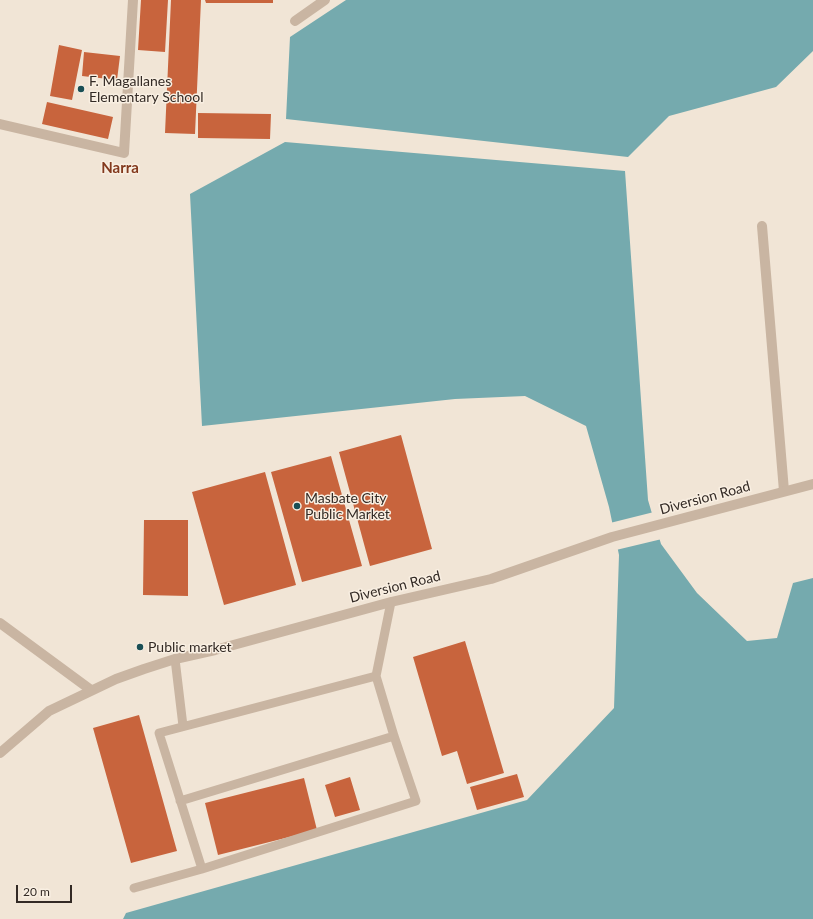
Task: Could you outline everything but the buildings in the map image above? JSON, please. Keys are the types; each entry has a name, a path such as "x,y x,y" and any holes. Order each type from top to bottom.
{"street":[{"path":"0,124 124,153 133,0"},
{"path":"295,21 325,0"},
{"path":"762,226 784,491"},
{"name":"Diversion Road","path":"0,753 50,711 116,679 175,659 215,650 391,602 492,579 612,537 813,484"},
{"path":"0,623 91,690"}],"lane":[{"path":"134,888 202,869 416,801 376,676 391,602"},
{"path":"175,659 184,726"},
{"path":"202,869 159,733 376,676"},
{"path":"180,801 394,736"}],"water":[{"path":"346,0 813,0 813,51 776,87 669,116 628,157 286,119 290,37"},
{"path":"285,142 625,171 648,500 661,544 697,593 747,641 777,638 793,583 813,578 813,919 123,919 126,913 527,800 614,708 619,555 609,507 586,426 525,396 455,399 202,426 190,194"}],"pier":[{"path":"654,512 662,539 616,550 610,523"}],"place":[{"name":"F. Magallanes Elementary School","path":"81,89"},
{"name":"Masbate City Public Market","path":"297,506"},
{"name":"Public market","path":"140,647"}],"district":[{"name":"Narra","path":"120,168"}]}
